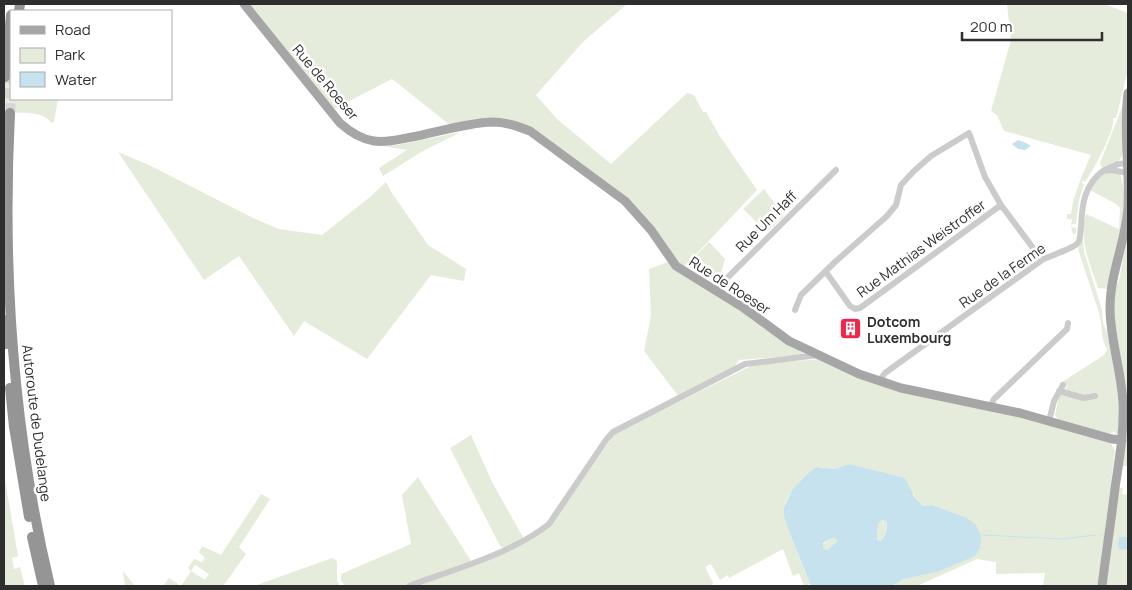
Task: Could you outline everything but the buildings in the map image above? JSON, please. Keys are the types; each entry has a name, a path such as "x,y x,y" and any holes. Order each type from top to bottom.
{"highway":[{"path":"5,77 10,25"},
{"name":"Autoroute de Dudelange","path":"10,113 7,238 15,376 34,510 50,586"},
{"name":"Autoroute de Dudelange","path":"4,320 14,427 24,492 43,586"}],"main road":[{"name":"Rue de Roeser","path":"244,4 340,123 349,132 360,138 374,142 390,142 473,124 491,122 516,125 530,131 625,200 651,230 676,266 744,308 790,341 859,374 879,381 916,392 990,407 1122,440"},
{"path":"1102,586 1122,440 1123,404 1120,374 1110,323 1110,306 1113,280 1126,225 1128,93"}],"street":[{"name":"Rue Mathias Weistroffer","path":"1001,205 860,308 855,309 850,306 826,272 887,216 896,205 901,185 914,171 931,156 969,133 985,177 1001,205 1042,260"},
{"path":"1103,171 1110,166 1128,163"},
{"name":"Rue Um Haff","path":"714,291 836,170"},
{"path":"1103,171 1111,170 1128,173"},
{"name":"Rue de la Ferme","path":"879,381 885,373 1042,260 1075,246 1078,242 1086,191 1095,177 1103,171"},
{"path":"794,310 802,295 826,272"},
{"path":"990,407 994,399 1067,329 1068,323"},
{"path":"409,586 505,550 536,534 549,524 613,432 745,364 818,355"},
{"path":"1049,421 1054,401 1061,388 1084,398 1095,396"}],"green space":[{"path":"247,4 627,4 583,42 536,95 557,119 611,164 687,93 694,95 703,112 706,112 719,135 757,190 682,269 640,214 530,131 491,121 385,138 450,125 392,79 334,109"},
{"path":"1007,4 1104,4 1128,13 1128,70 1116,118 1113,118 1108,140 1098,160 1085,182 1083,180 1082,183 1084,184 1079,200 1076,224 1072,224 1071,227 1072,218 1070,220 1067,218 1067,214 1071,214 1076,191 1091,155 1004,131 997,115 991,111 1011,40"},
{"path":"4,77 10,77 10,100 58,100 54,122 51,123 48,119 37,114 4,113"},
{"path":"1123,105 1122,157 1118,162 1102,168 1100,163"},
{"path":"461,132 421,152 383,176 379,168 407,150 382,146 397,145"},
{"path":"118,152 149,165 253,218 279,229 322,235 386,182 428,245 466,269 464,281 431,275 367,359 304,321 294,336 239,256 255,245 204,280"},
{"path":"1106,172 1120,174 1124,201 1122,231 1108,289 1098,288 1086,251 1083,232 1086,214 1119,229 1120,208 1090,190 1093,184"},
{"path":"764,189 784,216 767,232 743,209"},
{"path":"1071,227 1076,228 1076,234 1073,234"},
{"path":"1128,231 1128,466 1121,466 1113,299 1119,281"},
{"path":"1083,239 1084,252 1102,310 1103,324 1107,331 1116,374 1119,404 1118,433 1116,434 1114,431 1110,434 1058,420 1055,415 1059,397 1067,386 1059,384 1104,355 1107,350 1103,340 1100,316 1078,249"},
{"path":"709,242 725,259 720,277 709,278 687,265"},
{"path":"668,262 736,305 803,353 801,355 739,360 735,366 679,397 644,351 651,316 649,269"},
{"path":"822,359 858,376 1020,416 1110,441 1115,451 1098,586 1043,586 1045,573 996,574 996,562 977,559 917,586 892,586 904,579 937,572 942,509 932,505 923,506 915,498 914,494 849,464 835,469 816,467 792,490 786,502 784,516 810,584 804,586 799,573 793,576 783,549 729,578 728,575 720,580 711,564 705,567 713,583 712,586 418,586 504,553 536,536 551,525 615,433 755,364"},
{"path":"471,435 493,484 524,539 506,549 500,546 450,448"},
{"path":"4,474 18,556 12,558 14,569 20,567 25,586 4,586"},
{"path":"418,477 471,561 404,586 345,586 341,580 341,574 411,544 402,495"},
{"path":"1118,488 1123,488 1122,494 1128,495 1128,586 1105,586"},
{"path":"261,494 270,499 239,547 246,554 223,586 181,586 191,571 188,568 194,559 202,562 205,558 199,552 202,546 221,555","holes":["195,565 209,574 205,580 191,571"]},
{"path":"882,520 886,521 886,526 885,534 881,541 877,540 878,524"},
{"path":"832,538 837,539 837,541 828,551 823,549 823,544"},
{"path":"332,558 337,561 337,581 340,586 254,586"},
{"path":"123,571 135,586 125,586"},
{"path":"169,578 181,586 164,585"}],"water":[{"path":"1018,140 1031,146 1025,150 1018,149 1012,144"},
{"path":"849,464 905,478 915,498 923,506 932,505 967,518 976,525 981,535 980,548 975,556 937,572 904,579 892,586 811,586 788,529 784,508 792,490 816,467 835,469","holes":["882,520 886,521 887,526 881,541 877,540 878,524","832,538 837,539 837,541 828,550 823,549 823,543"]},
{"path":"1119,537 1128,537 1128,550 1119,549"}],"waterway":[{"path":"983,535 1063,539 1095,535"}],"tunnel":[{"path":"4,98 5,77"},
{"path":"10,113 11,100"}],"place":[{"name":"Dotcom Luxembourg","path":"851,329"}]}
